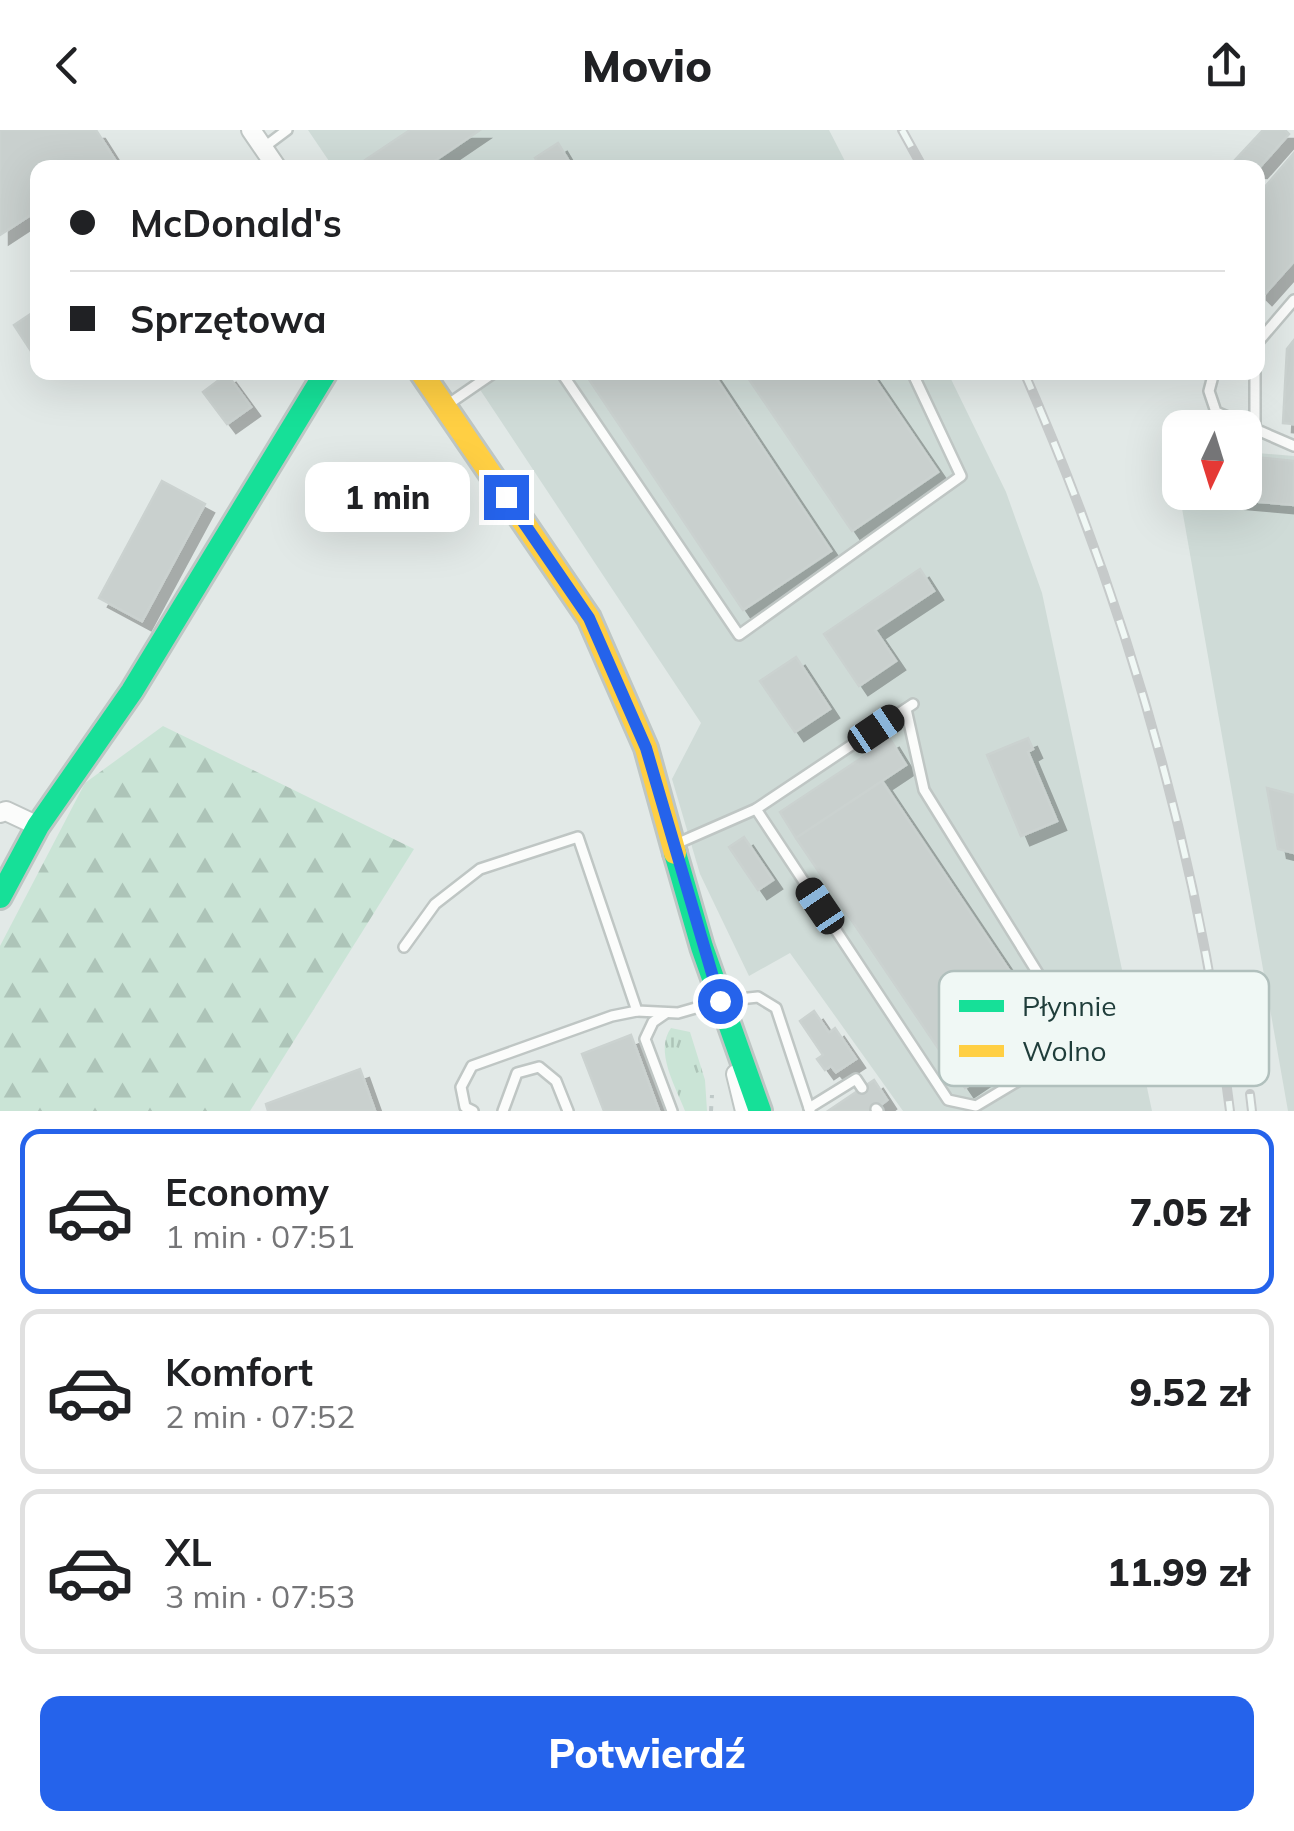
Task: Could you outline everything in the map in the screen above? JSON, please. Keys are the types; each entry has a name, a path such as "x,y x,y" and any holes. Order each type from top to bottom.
{"street":[{"path":"250,130 272,160"},
{"path":"0,897 38,826 132,691 321,380"},
{"path":"426,380 589,618 646,748 720,1001 760,1111"},
{"path":"0,813 38,826"},
{"path":"720,1001 744,1111"}],"lane":[{"path":"264,148 287,130"},
{"path":"1265,334 1294,300"},
{"path":"444,406 483,380"},
{"path":"567,380 739,635 962,476 916,380"},
{"path":"1212,380 1209,390 1215,410"},
{"path":"1255,380 1255,410"},
{"path":"1262,431 1294,446"},
{"path":"674,845 756,809 910,706 924,790 1037,971"},
{"path":"756,809 948,1100 976,1106 1009,1086"},
{"path":"404,947 435,904 480,870 578,837 637,1011"},
{"path":"473,1111 464,1107 461,1086 472,1066 612,1016 637,1011 678,1013 720,1001 758,997 776,1008 810,1109 856,1079 862,1088"},
{"path":"666,1012 653,1022 645,1039 672,1111"},
{"path":"502,1111 517,1074 538,1067 556,1081 568,1111"},
{"path":"840,1088 848,1098"},
{"path":"828,1096 836,1106"}],"path":[{"path":"711,1111 712,1095"}],"shaded area":[{"path":"308,130 829,130 844,160 328,160"},
{"path":"474,380 951,380 1006,492 1042,593 1122,971 939,971 939,1086 1147,1086 1152,1111 903,1111 790,953 749,976 700,874 672,779 701,723"},
{"path":"1262,453 1294,456 1294,1111 1288,1111 1269,1003 1269,971 1263,971 1182,510 1262,510"}],"green space":[{"path":"163,726 414,849 250,1111 0,1111 0,946 85,783"},
{"path":"671,1028 690,1032 705,1080 707,1111 685,1111 666,1058 666,1037"}],"building":[{"path":"0,130 96,130 115,160 30,160 30,215 0,235"},
{"path":"410,130 480,130 436,160 365,160"},
{"path":"1263,130 1285,130 1289,134 1265,161 1235,160"},
{"path":"558,143 568,160 536,160"},
{"path":"1294,153 1294,261 1265,294 1265,187"},
{"path":"30,314 30,349 14,325"},
{"path":"1294,340 1294,424 1283,423 1287,349"},
{"path":"219,380 231,380 251,407 227,424 203,392"},
{"path":"589,380 717,380 831,551 743,610"},
{"path":"749,380 875,380 938,472 852,531"},
{"path":"1262,458 1294,461 1294,505 1262,502"},
{"path":"162,481 205,504 142,621 99,598"},
{"path":"920,569 934,591 875,630 896,661 859,686 824,634"},
{"path":"796,657 830,709 795,732 760,681"},
{"path":"1028,738 1033,749 1028,752 1057,821 1021,836 987,755"},
{"path":"890,739 906,765 796,838 780,812"},
{"path":"882,781 1010,971 939,971 939,1050 796,838"},
{"path":"1267,788 1294,795 1294,853 1278,849"},
{"path":"744,837 773,880 758,890 729,847"},
{"path":"814,1011 829,1033 835,1028 856,1059 836,1072 831,1066 825,1070 817,1059 823,1055 800,1021"},
{"path":"631,1035 659,1111 604,1111 582,1054"},
{"path":"360,1069 375,1111 268,1111 266,1104"},
{"path":"874,1080 887,1100 873,1111 828,1111"}],"railway":[{"path":"902,130 919,160"},
{"path":"1027,380 1095,551 1126,642 1178,827 1208,971"},
{"path":"1226,1086 1230,1111"},
{"path":"1250,1094 1252,1111"}],"traffic: fast":[{"path":"0,897 38,826 132,691 321,380"},
{"path":"675,853 702,947 760,1111"}],"traffic: slow":[{"path":"426,380 589,618 646,748 675,853"}],"route":[{"path":"506,497 589,618 646,748 720,1001"}]}
